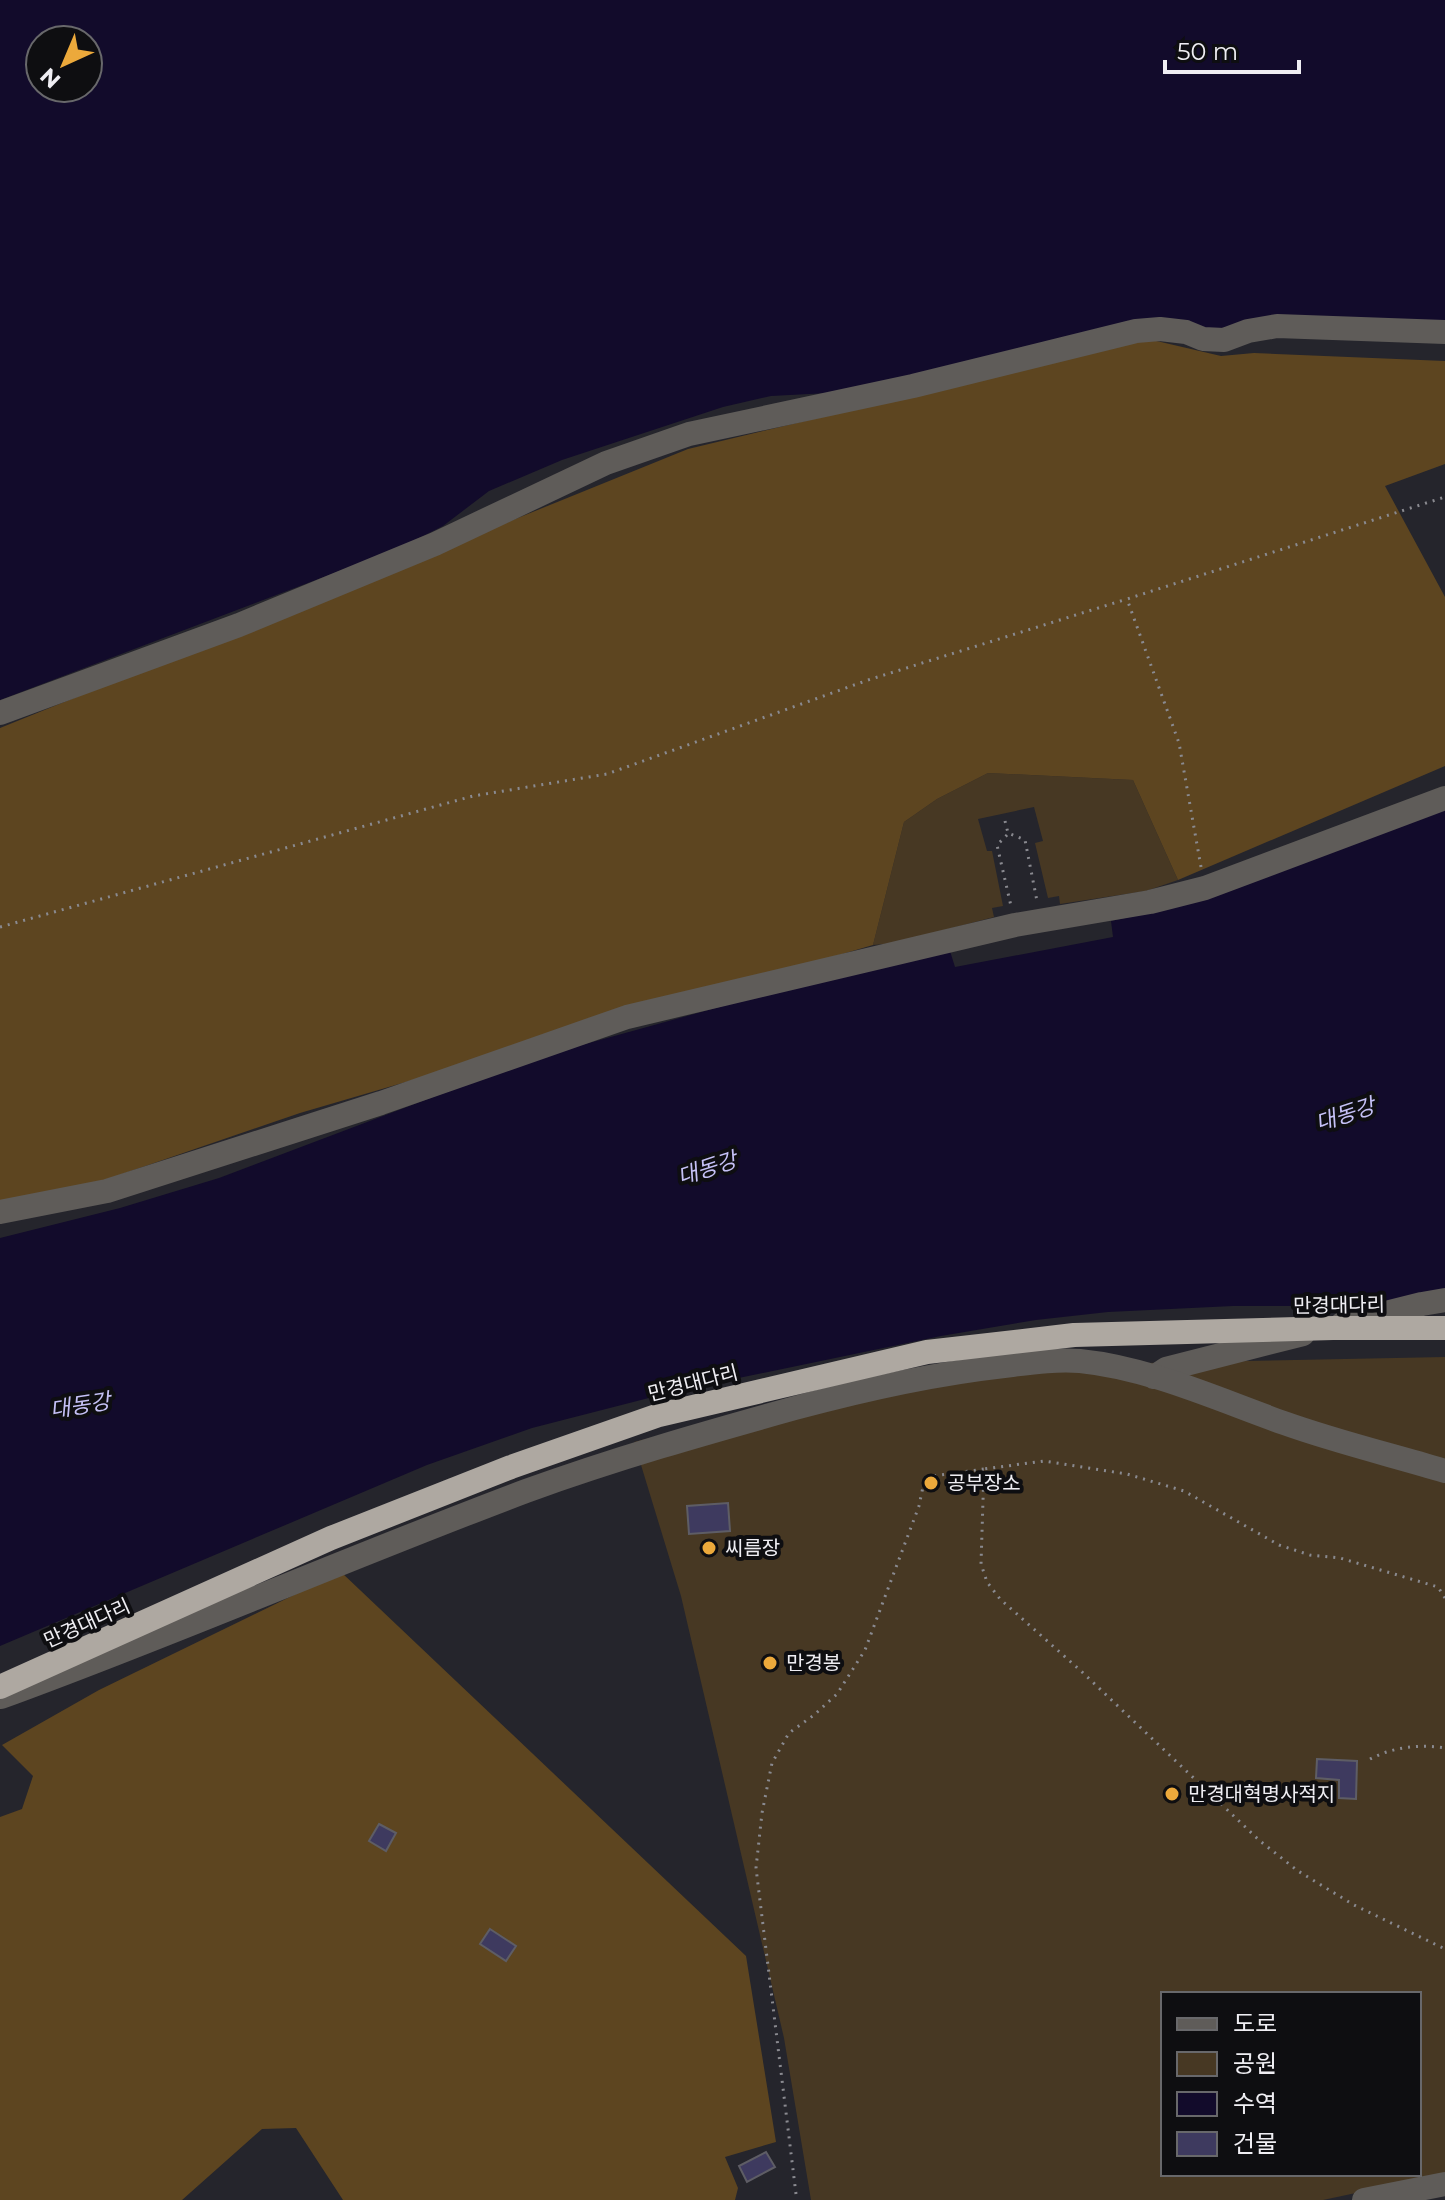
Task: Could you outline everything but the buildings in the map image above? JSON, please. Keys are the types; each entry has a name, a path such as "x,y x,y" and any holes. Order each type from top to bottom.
{"highway":[{"name":"만경대다리","path":"0,1687 331,1538 511,1467 659,1415 927,1352 1059,1336 1445,1328"}],"street":[{"path":"0,713 239,625 435,544 606,463 689,434 913,386 1136,331 1160,329 1186,332 1203,339 1224,340 1248,331 1277,326 1445,332"},
{"path":"0,1212 107,1191 381,1103 627,1017 1015,925 1150,902 1205,888 1445,798"},
{"path":"1154,1377 1166,1369 1445,1300"},
{"path":"0,1698 529,1490 648,1450 766,1416 864,1389 939,1373 1037,1362 1079,1361 1154,1377 1290,1425 1445,1471"},
{"path":"1364,2200 1445,2184"}],"path":[{"path":"0,927 473,796 607,774 868,680 1445,497"},
{"path":"1127,599 1179,743 1205,888"},
{"path":"1005,821 1008,833"},
{"path":"1008,833 1025,840 1037,900"},
{"path":"1008,833 997,845 1011,904"},
{"path":"796,2194 756,1868 762,1813 772,1763 789,1733 837,1694 865,1650 919,1506 925,1477 1044,1461 1127,1474 1184,1491 1279,1545 1310,1555 1340,1558 1438,1587 1445,1598"},
{"path":"984,1469 981,1564 987,1582 1000,1599 1101,1689 1260,1841 1298,1871 1354,1905 1445,1949"},
{"path":"1370,1759 1389,1749 1445,1748"}],"green space":[{"path":"988,773 1133,780 1178,880 1146,891 1060,904 1059,896 1048,898 1035,843 1043,841 1034,807 978,819 987,851 992,851 1003,906 992,908 994,917 895,943 873,945 904,822 937,799"},
{"path":"1445,1357 1445,2174 1323,2200 811,2200 784,2038 681,1596 634,1442 905,1373 1094,1364"}],"shaded area":[{"path":"1148,339 1221,356 1254,353 1445,361 1445,464 1385,486 1445,597 1445,766 1178,880 1133,780 988,773 937,799 904,822 873,945 300,1113 0,1216 0,728 688,449"},
{"path":"341,1572 746,1956 776,2142 725,2157 738,2188 735,2200 343,2200 296,2128 262,2129 182,2200 0,2200 0,1817 22,1809 33,1776 2,1745 99,1690"}],"water":[{"path":"0,0 1445,0 1445,326 1219,335 1181,321 828,393 771,396 723,407 562,460 489,491 443,526 397,549 0,700"},
{"name":"대동강","path":"1445,807 1445,1297 1333,1306 1233,1306 1108,1312 1036,1320 941,1336 676,1391 532,1428 427,1465 0,1646 0,1238 120,1208 219,1178 542,1056 817,980 950,951 955,967 1113,937 1111,921 1173,908"}],"place":[{"name":"공부장소","path":"931,1483"},
{"name":"씨름장","path":"709,1548"},
{"name":"만경봉","path":"770,1663"},
{"name":"만경대혁명사적지","path":"1172,1794"}]}
